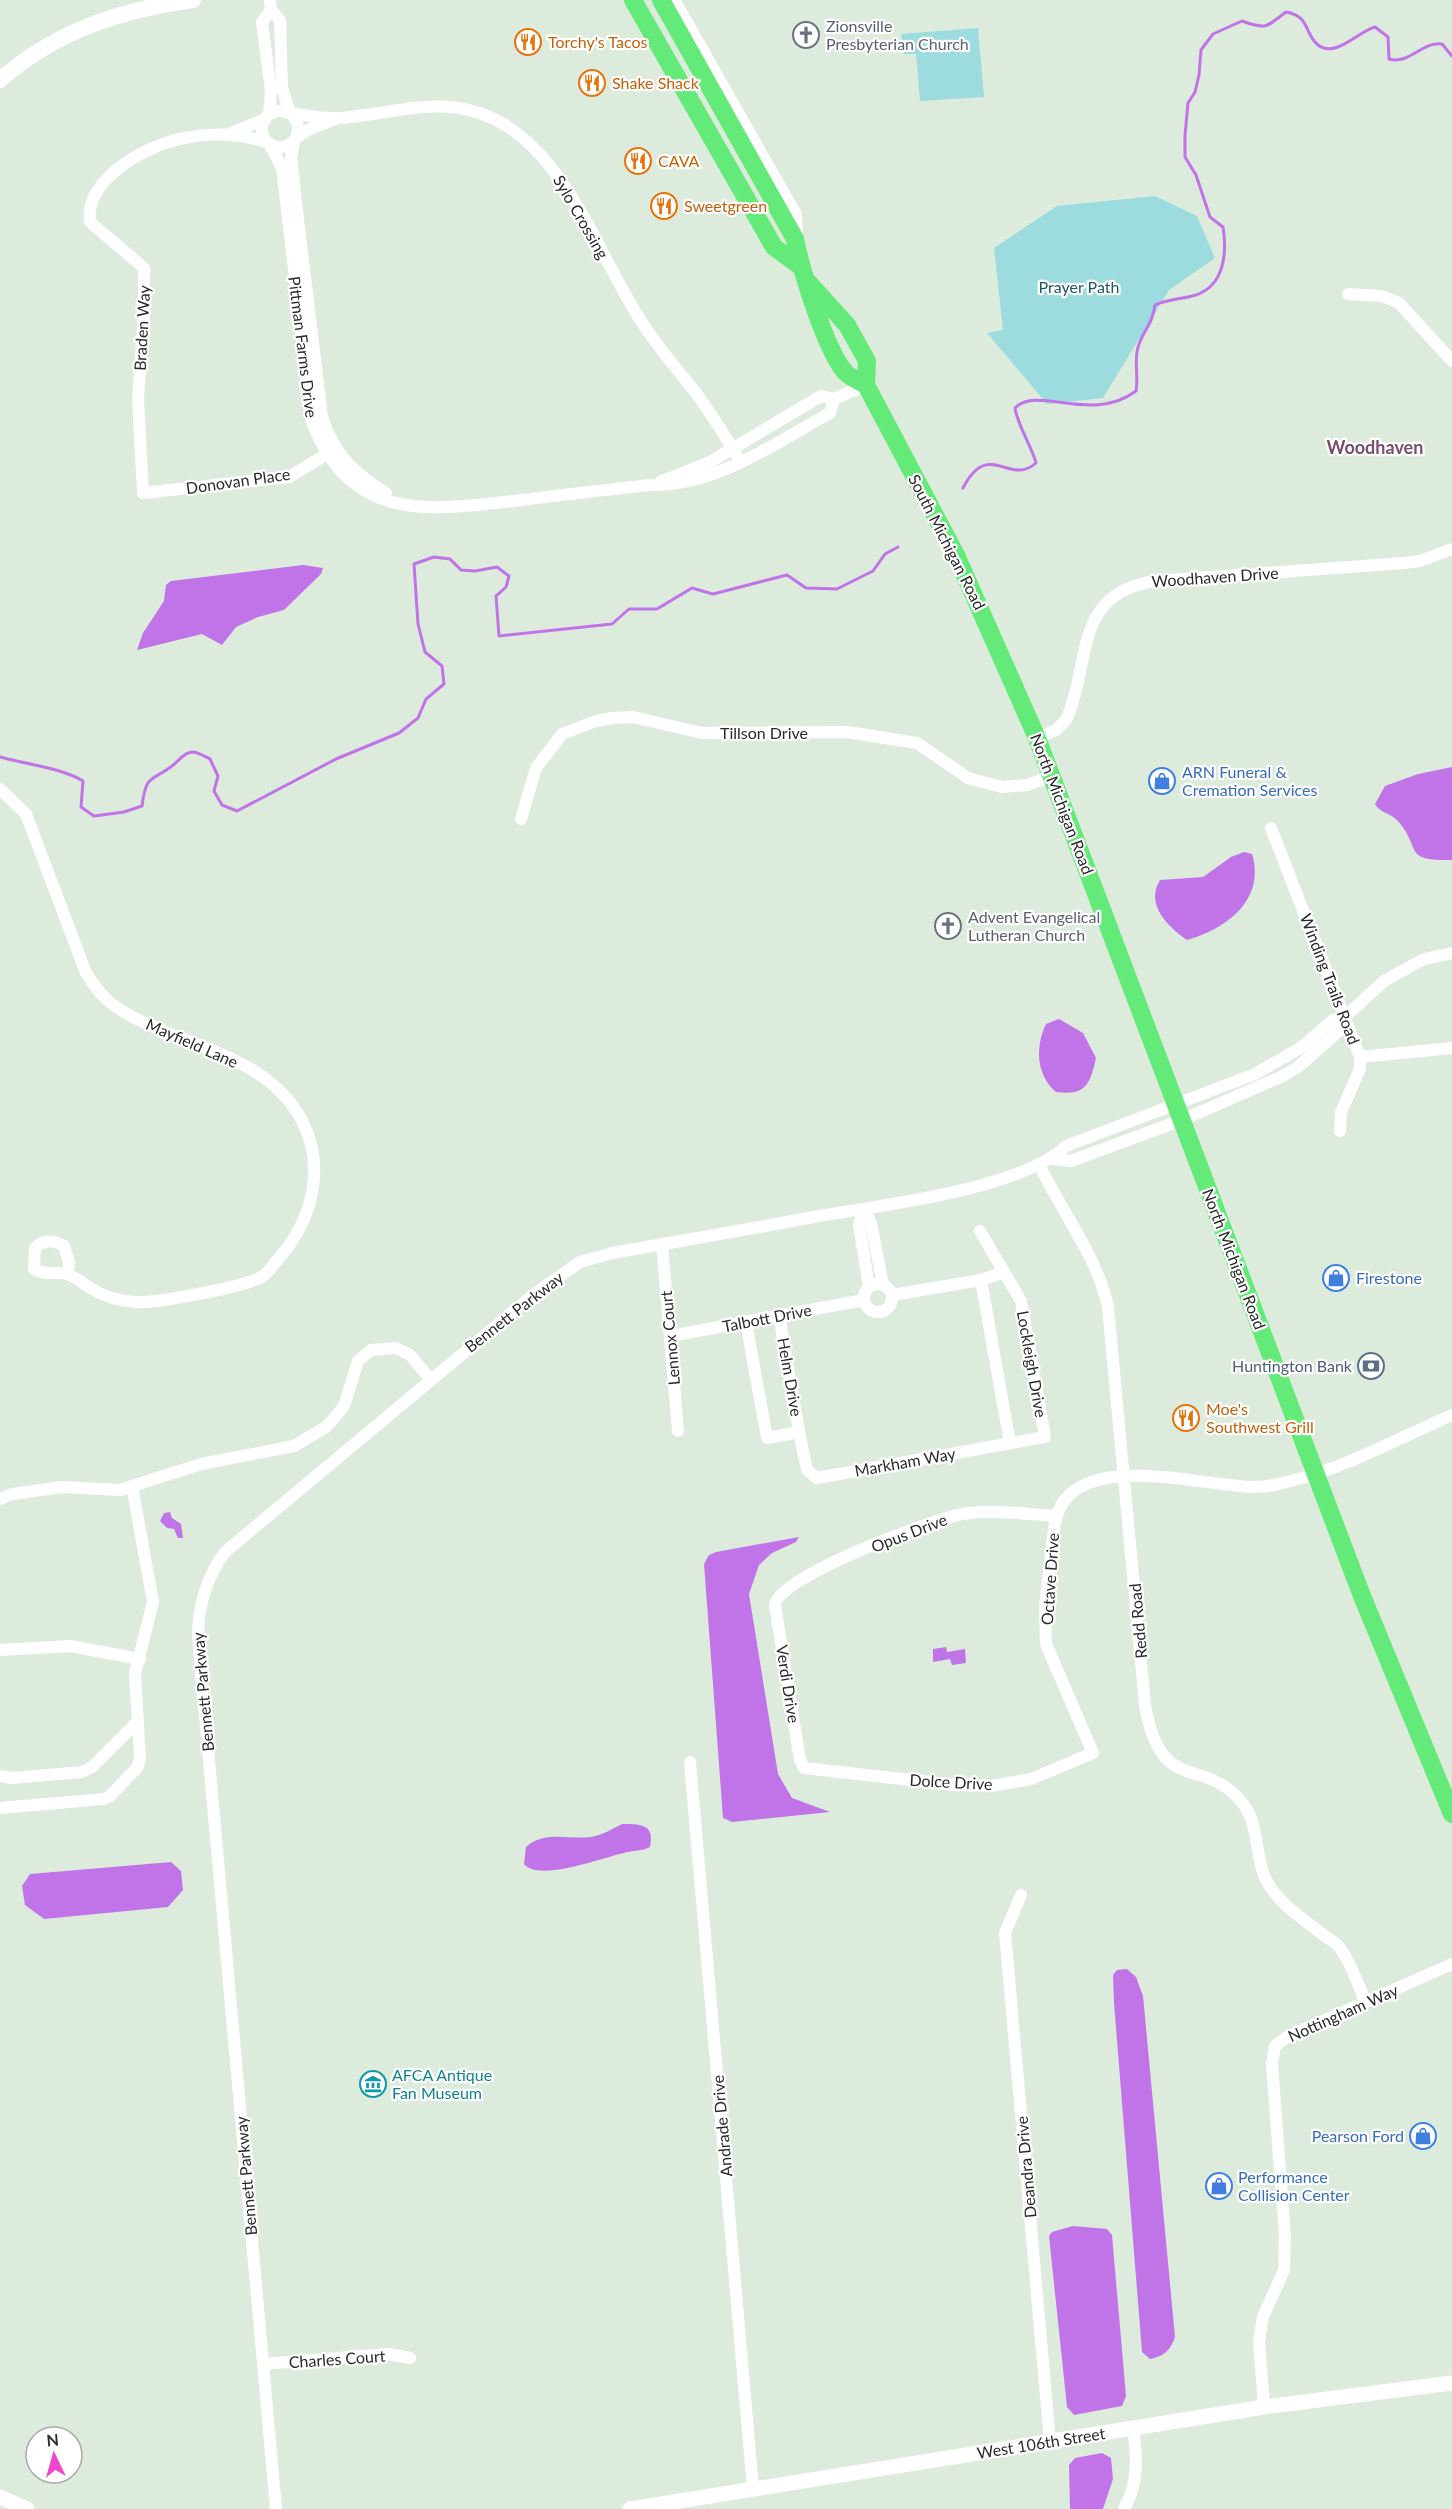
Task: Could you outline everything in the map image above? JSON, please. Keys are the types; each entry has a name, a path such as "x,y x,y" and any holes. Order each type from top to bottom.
{"main road":[{"path":"0,80 30,56 86,25 118,13 193,0"},
{"path":"633,0 774,247 804,274"},
{"name":"South Michigan Road","path":"661,0 795,239 804,274 830,344 846,374 866,385"},
{"path":"672,0 794,215 795,239"},
{"name":"South Michigan Road","path":"804,274 847,325 867,361 866,385 956,555 1022,702"},
{"name":"North Michigan Road","path":"1022,702 1383,1648 1452,1814"}],"street":[{"path":"271,5 280,20 282,88 290,113 298,127 295,139"},
{"path":"271,5 262,22 271,92 262,134 268,144 282,147 310,129 338,118"},
{"name":"Sylo Crossing","path":"338,118 406,109 455,107 491,117 522,135 560,180 645,327 697,395 741,462"},
{"path":"266,117 279,110 338,118"},
{"name":"Braden Way","path":"224,136 266,117"},
{"name":"Braden Way","path":"143,493 138,399 146,278 144,268 90,222 88,209 98,188 133,157 178,138 247,137 268,144"},
{"name":"Pittman Farms Drive","path":"295,139 291,157 322,417 334,448 352,469 404,505"},
{"name":"Pittman Farms Drive","path":"268,144 282,168 308,404 315,430 327,454 348,478 363,490 391,503 434,509 695,481 718,474 830,413 834,399"},
{"path":"1348,294 1382,296 1399,303 1452,361"},
{"name":"Pittman Farms Drive","path":"650,485 710,462 821,396 834,399 866,385"},
{"name":"Donovan Place","path":"143,493 289,477 327,454"},
{"name":"Woodhaven Drive","path":"1037,738 1056,730 1066,720 1086,636 1093,622 1108,603 1132,587 1162,580 1404,563 1420,561 1452,549"},
{"name":"Tillson Drive","path":"521,819 536,768 562,734 596,721 614,718 633,717 702,733 847,732 917,743 968,778 1002,787 1028,785 1051,776"},
{"name":"Mayfield Lane","path":"0,789 26,814 86,973 98,991 111,1004 131,1015 189,1042 220,1052 273,1083 300,1117 312,1155 314,1187 307,1217 292,1244 264,1276 246,1284 137,1302 107,1296 68,1274"},
{"name":"Winding Trails Road","path":"1271,828 1360,1058 1360,1069 1341,1112 1340,1131"},
{"name":"Bennett Parkway","path":"276,2509 198,1636 200,1606 210,1575 234,1542 533,1295 580,1262 612,1253 963,1190 1039,1164 1053,1159 1066,1146 1180,1112 1255,1074 1302,1047 1333,1020 1344,1018 1384,981 1424,959 1452,953"},
{"path":"1360,1058 1452,1048"},
{"name":"Redd Road","path":"1039,1164 1056,1200 1096,1268 1105,1292 1145,1705 1153,1741 1163,1756 1178,1769 1225,1786 1245,1807 1252,1821 1266,1879 1282,1902 1340,1947 1366,2002"},
{"path":"863,1209 871,1223 883,1284 892,1295"},
{"path":"863,1209 859,1225 869,1287 864,1300"},
{"name":"Lockleigh Drive","path":"980,1231 1021,1301 1045,1437"},
{"name":"Lennox Court","path":"662,1244 678,1431"},
{"name":"Talbott Drive","path":"670,1336 864,1300 872,1310 880,1312 888,1308 892,1295 981,1280 1004,1272"},
{"path":"981,1280 1010,1443"},
{"path":"869,1287 883,1284"},
{"name":"Helm Drive","path":"746,1322 766,1438 799,1432 779,1315"},
{"path":"0,1499 12,1494 62,1487 120,1490 201,1464 294,1446 326,1427 344,1406 358,1361 371,1350 396,1348 410,1355 430,1380"},
{"name":"Octave Drive","path":"1093,1753 1046,1644 1045,1606 1055,1516 1062,1502 1089,1483 1124,1477 1176,1476 1257,1487 1339,1466 1452,1415"},
{"name":"Markham Way","path":"799,1432 807,1470 817,1478 1045,1437"},
{"path":"0,1808 104,1799 110,1796 136,1768 140,1758 135,1674 153,1602 132,1486"},
{"name":"Opus Drive","path":"777,1598 798,1580 927,1523 963,1514 984,1512 1055,1516"},
{"name":"Verdi Drive","path":"777,1598 775,1605 800,1760 804,1768"},
{"path":"0,1650 70,1646 140,1659"},
{"path":"0,1776 12,1778 82,1772 92,1767 138,1721"},
{"name":"Dolce Drive","path":"804,1768 955,1785 991,1786 1031,1779 1093,1753"},
{"name":"Andrade Drive","path":"690,1762 753,2489"},
{"name":"Deandra Drive","path":"1020,1895 1005,1933 1050,2442"},
{"name":"Nottingham Way","path":"1264,2407 1259,2341 1263,2317 1284,2270 1286,2237 1272,2064 1275,2046 1287,2037 1452,1964"},
{"name":"Charles Court","path":"263,2364 388,2354 410,2358"},
{"name":"West 106th Street","path":"630,2509 1264,2407 1452,2383"},
{"path":"1124,2509 1131,2494 1137,2467 1133,2428"},
{"path":"0,2497 27,2509"}],"green space":[{"path":"978,28 984,97 920,101 916,54 904,54 901,34"},
{"name":"Prayer Path","path":"1155,196 1197,216 1215,258 1169,290 1103,398 1047,404 987,333 1003,330 994,248 1057,206"}],"shaded area":[{"path":"303,565 323,568 321,574 284,610 258,617 236,627 222,645 202,634 137,650 143,633 164,601 166,585 171,581"},
{"path":"1452,767 1452,860 1426,858 1415,851 1405,830 1397,820 1375,804 1385,786 1418,774"},
{"path":"1244,852 1252,854 1255,870 1248,899 1228,920 1202,935 1187,940 1160,914 1155,898 1160,880 1203,877 1231,857"},
{"path":"1059,1019 1083,1033 1096,1058 1089,1081 1080,1090 1074,1092 1056,1092 1044,1077 1039,1060 1040,1042 1046,1024"},
{"path":"170,1512 172,1518 181,1524 183,1538 178,1538 174,1529 167,1528 160,1521 164,1513"},
{"path":"799,1537 796,1542 772,1553 759,1565 749,1594 778,1774 792,1798 830,1812 732,1822 723,1818 704,1564 709,1555 716,1552"},
{"path":"946,1647 947,1652 965,1649 966,1663 952,1665 950,1659 933,1662 933,1649"},
{"path":"622,1824 645,1827 650,1834 650,1847 558,1870 532,1869 524,1864 526,1847 533,1842 549,1837 591,1837"},
{"path":"171,1862 181,1871 183,1890 168,1907 44,1919 25,1905 22,1886 30,1874"},
{"path":"1127,1969 1136,1977 1143,1996 1175,2337 1166,2352 1150,2359 1142,2352 1114,2003 1113,1975 1117,1970"},
{"path":"1073,2226 1107,2229 1112,2235 1126,2396 1122,2406 1074,2415 1067,2407 1049,2236 1052,2232"},
{"path":"1102,2453 1111,2458 1113,2479 1103,2509 1070,2509 1069,2465 1075,2458"}],"waterway":[{"path":"963,488 972,474 982,466 990,464 1017,470 1026,469 1036,463 1018,421 1015,408 1025,402 1037,400 1084,405 1102,404 1119,400 1136,391 1137,350 1155,305 1196,295 1213,284 1218,276 1224,257 1223,227 1210,217 1196,175 1185,157 1188,103 1195,92 1201,50 1213,34 1242,21 1257,26 1266,26 1286,12 1299,17 1318,45 1325,48 1332,49 1340,46 1375,27 1388,37 1389,59 1403,59 1435,44 1442,44 1452,56"},
{"path":"0,757 54,770 83,781 81,807 94,816 124,812 142,806 145,788 151,780 192,752 210,759 218,776 214,791 222,805 237,811 336,759 399,733 418,718 426,699 444,684 442,666 425,652 418,624 414,564 434,557 450,559 461,570 475,571 497,567 509,576 506,587 496,596 499,636 612,624 629,609 657,609 692,588 713,594 787,575 806,588 837,589 873,571 885,554 898,547"}],"place":[{"name":"Zionsville Presbyterian Church","path":"806,35"},
{"name":"Torchy's Tacos","path":"528,42"},
{"name":"Shake Shack","path":"592,83"},
{"name":"CAVA","path":"638,161"},
{"name":"Sweetgreen","path":"664,206"},
{"name":"ARN Funeral & Cremation Services","path":"1162,781"},
{"name":"Advent Evangelical Lutheran Church","path":"948,926"},
{"name":"Firestone","path":"1336,1278"},
{"name":"Huntington Bank","path":"1371,1366"},
{"name":"Moe's Southwest Grill","path":"1186,1418"},
{"name":"AFCA Antique Fan Museum","path":"373,2084"},
{"name":"Pearson Ford","path":"1423,2136"},
{"name":"Performance Collision Center","path":"1219,2186"}],"district":[{"name":"Woodhaven","path":"1375,448"}]}
